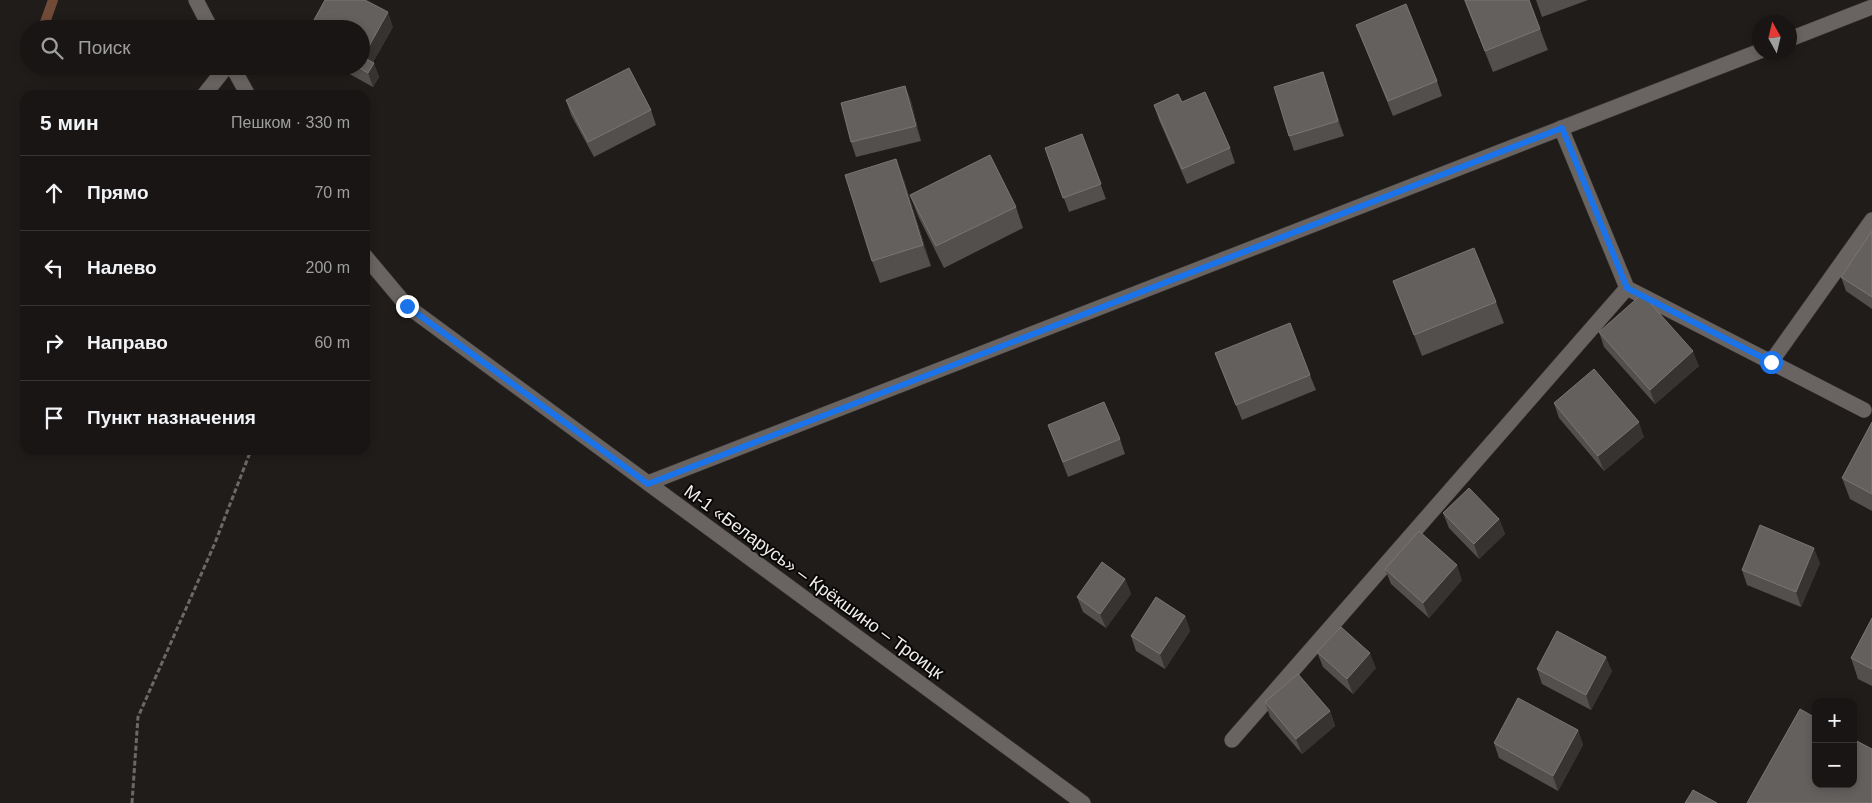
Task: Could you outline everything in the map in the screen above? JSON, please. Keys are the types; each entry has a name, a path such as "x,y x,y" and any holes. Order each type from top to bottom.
{"street":[{"path":"196,0 206,20"},
{"path":"1797,36 1872,7"},
{"path":"648,484 1752,54"},
{"path":"208,90 220,75"},
{"path":"237,75 245,90"},
{"path":"1562,128 1627,288 1864,410"},
{"path":"1771,362 1872,220"},
{"name":"М-1 «Беларусь» – Крёкшино – Троицк","path":"370,262 407,306 1083,803"},
{"path":"1232,740 1627,288"}],"path":[{"path":"132,803 138,717 215,543 249,455"}],"building":[{"path":"325,0 365,0 388,12 370,44 370,20 314,20"},
{"path":"1465,0 1529,0 1540,29 1485,51"},
{"path":"1406,4 1437,81 1388,101 1356,25"},
{"path":"370,61 374,63 370,70"},
{"path":"629,68 651,110 588,142 566,100"},
{"path":"1323,72 1338,121 1289,136 1274,87"},
{"path":"905,86 916,126 851,142 841,103"},
{"path":"1205,92 1230,148 1182,169 1154,105 1178,94 1182,102"},
{"path":"1082,134 1101,184 1063,198 1045,148"},
{"path":"990,155 1016,207 936,246 910,195"},
{"path":"896,159 923,245 872,261 845,175"},
{"path":"1872,231 1872,297 1841,277"},
{"path":"1474,248 1496,302 1414,335 1393,281"},
{"path":"1642,294 1693,351 1650,390 1599,332"},
{"path":"1290,323 1310,375 1236,405 1215,353"},
{"path":"1594,369 1639,422 1598,456 1554,403"},
{"path":"1104,402 1120,439 1063,462 1048,425"},
{"path":"1872,422 1872,494 1842,478"},
{"path":"1469,488 1499,519 1474,544 1443,513"},
{"path":"1760,525 1814,548 1796,592 1742,570"},
{"path":"1419,531 1457,565 1423,603 1385,569"},
{"path":"1102,562 1125,579 1100,614 1077,597"},
{"path":"1156,597 1185,616 1160,654 1131,636"},
{"path":"1872,618 1872,669 1851,658"},
{"path":"1341,627 1370,653 1347,679 1317,652"},
{"path":"1557,631 1606,657 1586,695 1537,669"},
{"path":"1298,674 1330,711 1296,739 1265,702"},
{"path":"1518,698 1578,730 1553,776 1494,743"},
{"path":"1800,709 1812,716 1812,788 1857,788 1857,741 1872,749 1872,803 1747,803"},
{"path":"1693,790 1717,803 1685,803"}],"waterway":[{"path":"46,20 53,0"}],"route":[{"path":"407,306 648,484 1562,128 1627,288 1771,362"}]}
